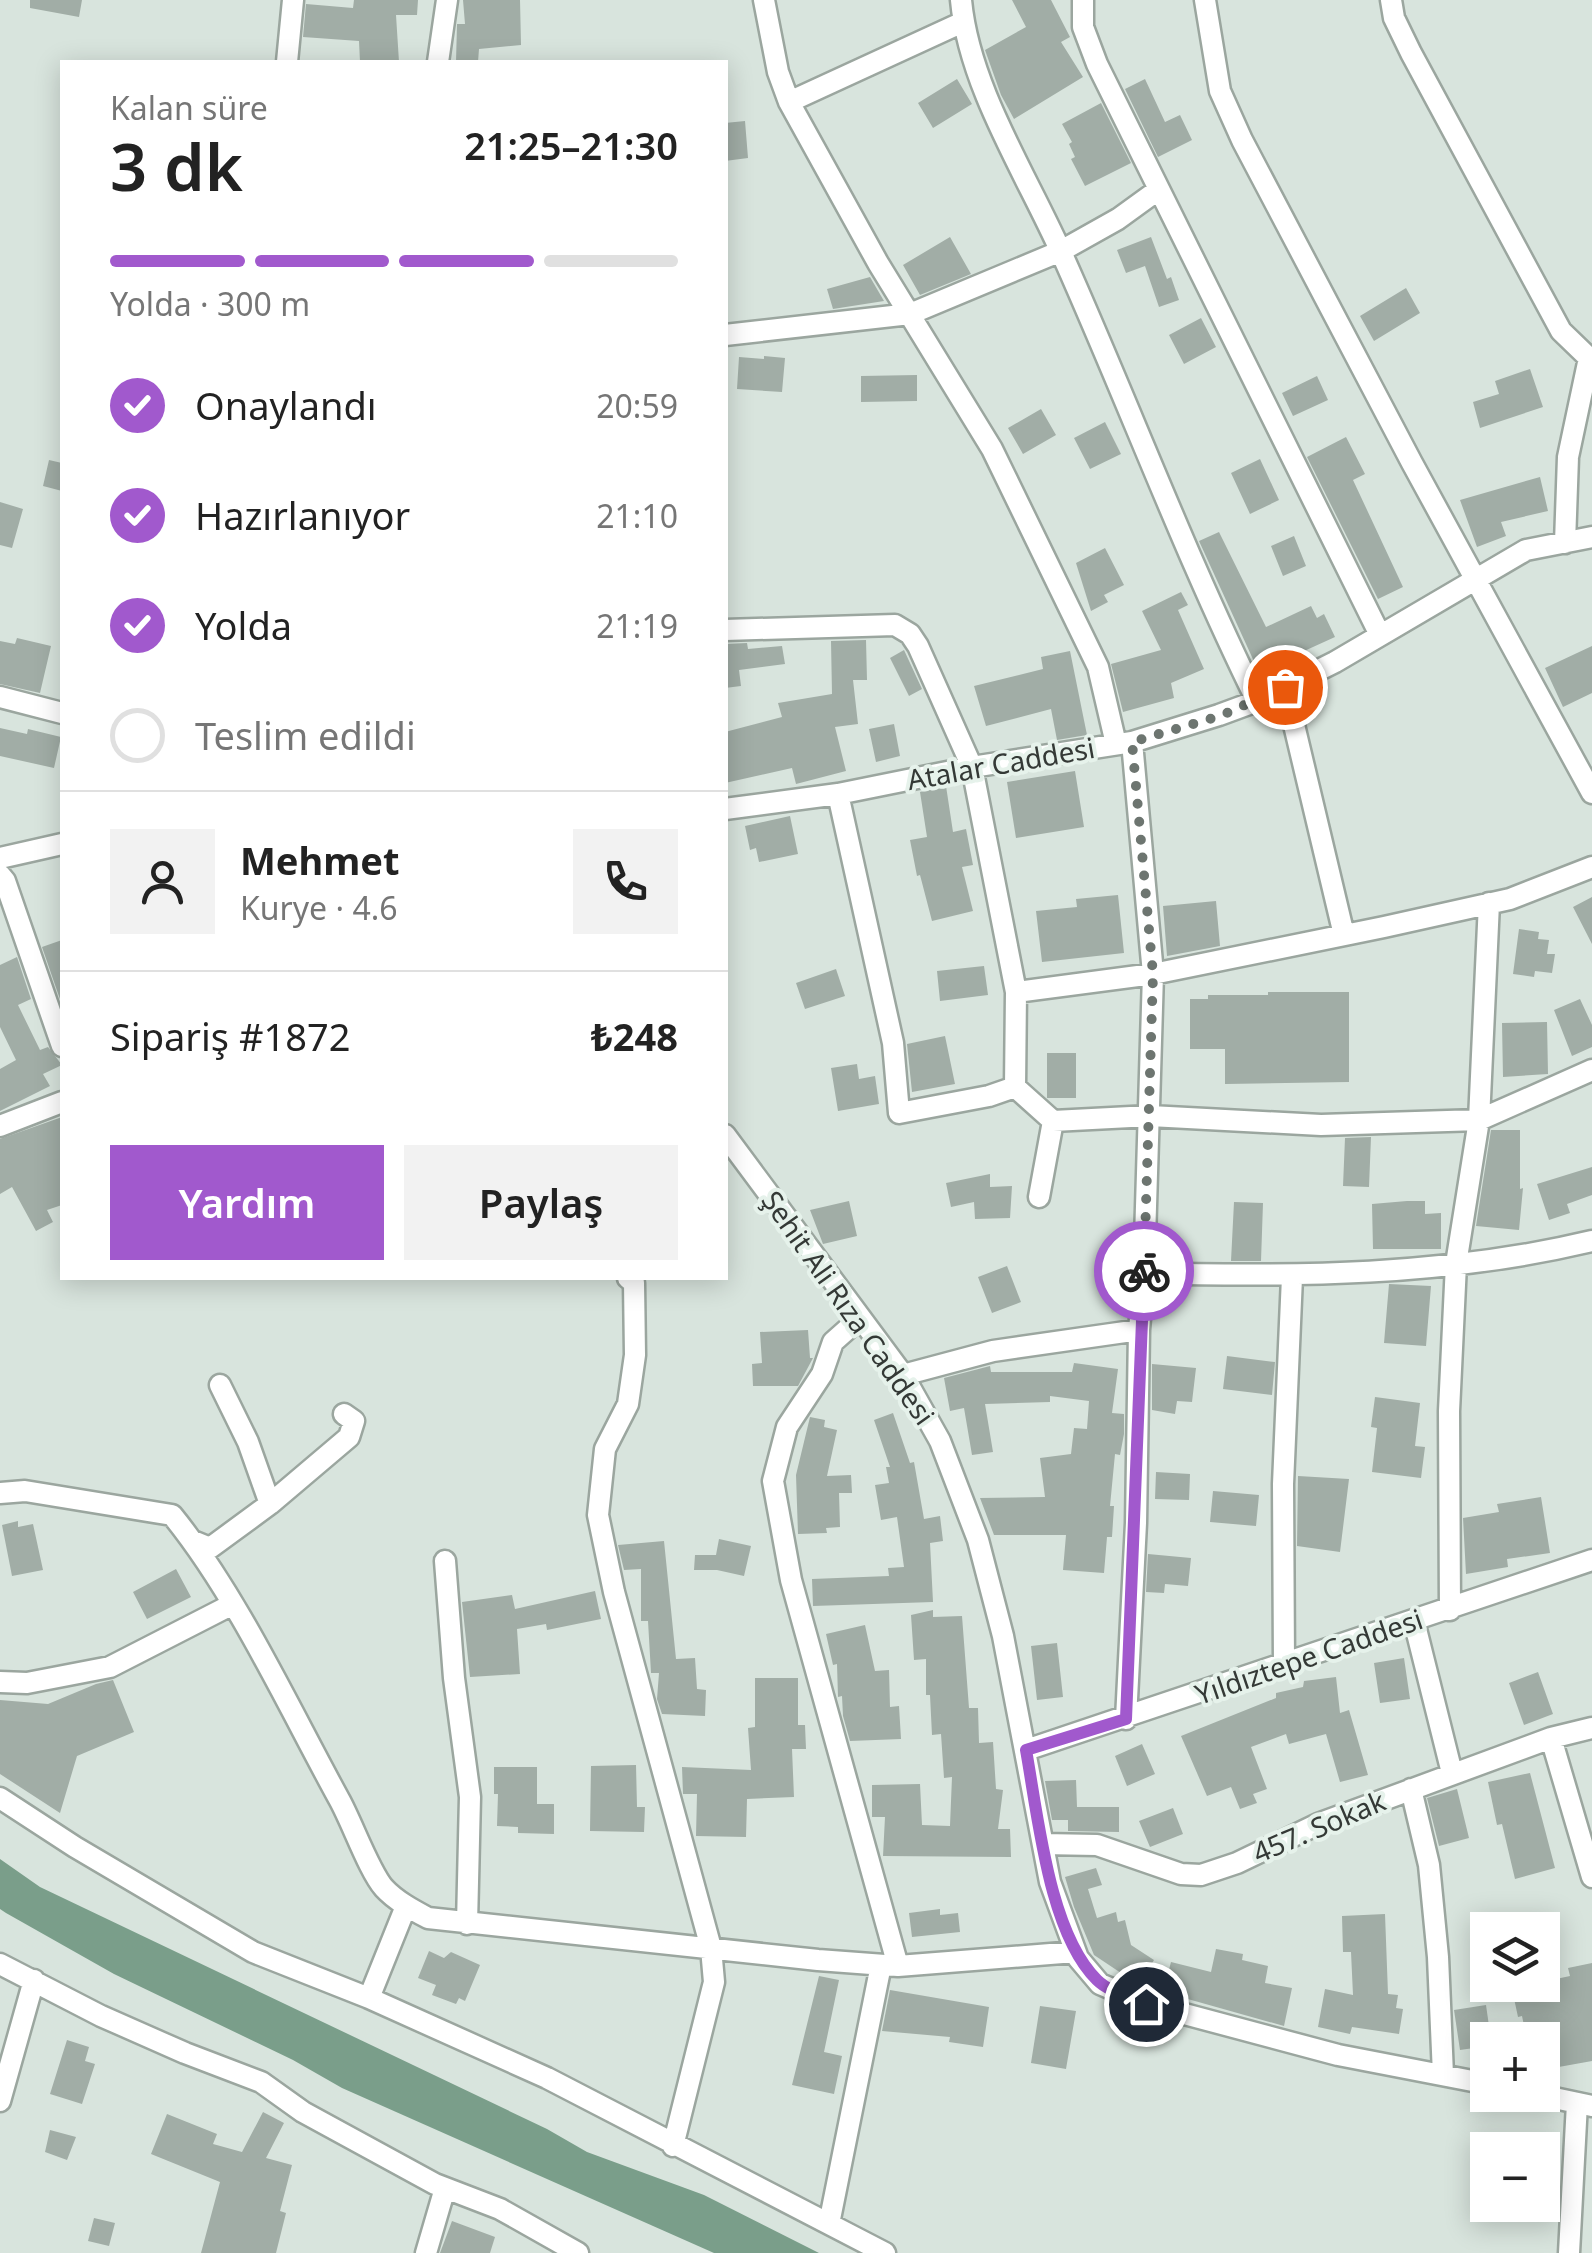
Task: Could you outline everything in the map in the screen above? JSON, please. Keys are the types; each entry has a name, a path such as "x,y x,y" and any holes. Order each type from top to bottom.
{"street":[{"path":"287,60 293,0"},
{"path":"438,60 446,0"},
{"path":"764,0 778,72 789,102 992,448 1078,623 1124,743 1153,974 1126,1719"},
{"path":"1084,0 1083,27 1097,64 1380,635"},
{"path":"1205,0 1220,91 1242,140 1592,794"},
{"path":"1392,0 1394,18 1411,53 1561,332 1589,358 1568,456 1564,543"},
{"path":"789,102 962,11 982,80 1012,152 1061,250 1125,394 1213,612 1257,702"},
{"path":"728,336 910,314 1061,250 1118,220 1158,190"},
{"name":"Atalar Caddesi","path":"728,809 838,794 972,767 1124,743 1257,702 1526,550 1592,537"},
{"path":"728,630 896,625 910,634 918,646 972,767 1016,992 1015,1087 1052,1121 1150,1116 1321,1125 1478,1120 1592,1070"},
{"path":"1285,687 1344,935"},
{"path":"0,698 60,712"},
{"path":"838,794 894,1042 899,1112 988,1096 1015,1087"},
{"path":"0,858 60,844"},
{"path":"1016,992 1153,974 1489,904 1592,868"},
{"path":"0,875 6,881 60,1040"},
{"path":"1450,1610 1449,1411 1456,1264 1478,1120 1489,904"},
{"path":"0,1126 60,1103"},
{"path":"1039,1197 1052,1121"},
{"name":"Şehit Ali Rıza Caddesi","path":"728,1138 903,1376 940,1441 978,1540 1003,1636 1050,1882 1076,1952"},
{"path":"1144,1273 1292,1276 1456,1264 1537,1254 1592,1241"},
{"path":"1284,1663 1283,1484 1292,1276"},
{"path":"630,1280 634,1283 636,1356 628,1404 605,1449 598,1515 711,1948 714,1982 673,2146"},
{"path":"829,2224 890,1966 790,1580 773,1481 787,1427 822,1374 833,1342 860,1318"},
{"path":"903,1376 992,1351 1140,1330"},
{"path":"220,1386 248,1442 270,1504"},
{"path":"193,1541 210,1548 270,1504 349,1437 354,1421 344,1414"},
{"path":"0,1493 25,1492 172,1515 193,1541 231,1605 342,1805 382,1886 428,1918 890,1966 1076,1952 1100,1984 1146,2004 1338,2055 1470,2080"},
{"name":"Yıldıztepe Caddesi","path":"1026,1750 1592,1560"},
{"path":"445,1561 454,1678 470,1797 467,1924"},
{"path":"0,1682 27,1683 110,1667 231,1605"},
{"path":"1414,1621 1452,1774"},
{"name":"457. Sokak","path":"1043,1844 1098,1845 1181,1874 1200,1875 1411,1789 1551,1738 1592,1728"},
{"path":"1551,1738 1592,1878"},
{"path":"1411,1789 1428,1865 1438,1957 1442,2075"},
{"path":"0,1798 253,1952 369,1998 547,2078 885,2253"},
{"path":"369,1998 406,1906"},
{"path":"0,1964 152,2038 261,2082 303,2112 444,2188 500,2210 578,2253"},
{"path":"0,2101 34,1980"},
{"path":"1569,2253 1584,2104"},
{"path":"426,2253 444,2188"}],"shaded area":[{"path":"0,1859 40,1887 547,2129 587,2152 704,2195 819,2253 714,2253 342,2088 293,2060 114,1974 0,1909"}],"building":[{"path":"30,0 82,0 79,17 30,8"},
{"path":"354,0 418,0 417,15 396,15 399,60 360,60 359,41 303,37 306,4 353,8"},
{"path":"463,0 520,0 521,45 479,49 478,60 456,60 457,24 465,24"},
{"path":"1012,0 1051,0 1070,37 1061,42 1083,77 1014,119 985,50 1026,27"},
{"path":"957,79 972,104 933,128 918,103"},
{"path":"1145,79 1165,122 1180,115 1192,140 1158,157 1125,89"},
{"path":"1101,103 1131,163 1085,186 1071,159 1075,157 1069,144 1072,142 1062,124"},
{"path":"745,121 748,158 728,161 728,123"},
{"path":"950,237 971,274 920,295 903,265"},
{"path":"1151,237 1179,300 1159,307 1145,266 1126,273 1117,250"},
{"path":"870,277 884,301 833,309 827,289"},
{"path":"1406,288 1420,313 1374,341 1360,316"},
{"path":"1201,318 1216,347 1184,364 1169,335"},
{"path":"739,357 785,358 782,392 737,389"},
{"path":"1530,369 1543,407 1480,428 1473,402 1499,394 1495,381"},
{"path":"917,375 917,401 861,402 861,376"},
{"path":"1317,376 1328,400 1293,416 1282,393"},
{"path":"1041,409 1056,435 1023,454 1008,428"},
{"path":"1105,422 1121,454 1090,469 1074,438"},
{"path":"1346,437 1365,474 1353,480 1403,587 1378,599 1307,457"},
{"path":"1260,459 1279,500 1250,514 1231,473"},
{"path":"49,460 60,463 60,490 43,486"},
{"path":"1540,477 1548,511 1501,522 1506,536 1477,547 1460,500"},
{"path":"0,502 23,509 12,548 0,545"},
{"path":"1219,532 1266,627 1311,606 1317,618 1324,614 1335,637 1280,662 1283,669 1262,679 1199,541"},
{"path":"1294,536 1306,566 1283,576 1271,546"},
{"path":"1105,548 1124,585 1104,595 1108,602 1091,611 1076,563"},
{"path":"1181,592 1188,605 1178,610 1204,669 1171,683 1174,698 1123,712 1111,664 1161,650 1142,611"},
{"path":"17,638 51,646 40,693 0,684 0,641 15,644"},
{"path":"866,640 867,680 853,680 858,724 835,727 846,771 796,784 792,768 728,782 728,731 782,717 778,703 832,694 831,641"},
{"path":"747,643 748,649 782,646 785,664 739,670 741,686 728,688 728,644"},
{"path":"1592,646 1592,693 1563,707 1545,668"},
{"path":"904,650 922,689 909,696 890,658"},
{"path":"1070,651 1087,735 1057,740 1051,709 986,726 974,686 1043,669 1041,657"},
{"path":"894,724 900,756 876,762 869,729"},
{"path":"0,728 27,734 28,729 60,737 54,768 0,756"},
{"path":"1075,771 1084,827 1016,838 1007,782"},
{"path":"946,786 953,832 966,829 973,865 962,867 973,911 932,921 910,840 927,837 920,792"},
{"path":"790,816 798,854 759,862 756,848 750,850 745,826"},
{"path":"1118,895 1124,953 1042,962 1036,911 1077,907 1076,899"},
{"path":"1592,897 1592,944 1573,907"},
{"path":"1216,901 1220,946 1167,956 1163,906"},
{"path":"1519,929 1539,932 1538,939 1549,940 1547,954 1555,954 1552,973 1535,971 1534,977 1513,974"},
{"path":"60,941 60,999 42,947"},
{"path":"17,957 31,999 18,1005 40,1050 48,1047 60,1066 43,1074 50,1086 0,1111 0,1069 16,1060 0,1027 0,965"},
{"path":"984,966 988,995 940,1001 937,971"},
{"path":"836,969 845,996 805,1009 796,983"},
{"path":"1268,992 1349,992 1349,1082 1225,1084 1225,1049 1190,1049 1190,999"},
{"path":"1580,999 1592,1025 1592,1047 1572,1056 1554,1010"},
{"path":"1547,1022 1548,1074 1503,1077 1502,1023"},
{"path":"945,1036 955,1084 912,1092 907,1044"},
{"path":"1047,1053 1076,1053 1076,1098 1047,1098"},
{"path":"857,1064 859,1079 875,1076 879,1104 838,1111 831,1068"},
{"path":"60,1118 60,1206 47,1210 53,1222 36,1231 12,1187 0,1194 0,1139"},
{"path":"1491,1130 1520,1130 1520,1189 1523,1188 1519,1230 1476,1226"},
{"path":"1371,1137 1369,1187 1343,1186 1345,1138"},
{"path":"1592,1167 1592,1195 1567,1204 1570,1213 1549,1220 1537,1184"},
{"path":"990,1174 990,1187 1012,1186 1010,1218 975,1219 974,1202 951,1207 946,1183"},
{"path":"849,1201 857,1236 823,1244 810,1210"},
{"path":"1425,1201 1425,1214 1441,1213 1441,1249 1373,1249 1372,1204"},
{"path":"1234,1202 1263,1203 1261,1261 1231,1261"},
{"path":"1007,1266 1021,1302 992,1313 978,1277"},
{"path":"1389,1284 1431,1286 1426,1346 1384,1343"},
{"path":"808,1330 813,1358 798,1386 753,1386 752,1364 762,1363 760,1332"},
{"path":"1227,1356 1275,1362 1272,1395 1223,1389"},
{"path":"1074,1363 1118,1369 1112,1413 1124,1414 1124,1434 1120,1455 1115,1454 1110,1506 1114,1506 1112,1537 1107,1537 1104,1573 1063,1570 1066,1535 994,1535 980,1498 1045,1497 1040,1458 1071,1454 1074,1428 1087,1429 1089,1401 1050,1396 1050,1402 985,1404 993,1452 972,1455 964,1408 950,1411 944,1378 990,1366 991,1372 1072,1372"},
{"path":"1152,1364 1196,1368 1192,1402 1177,1401 1175,1414 1152,1410"},
{"path":"1375,1397 1420,1403 1415,1446 1425,1447 1421,1478 1372,1472 1377,1428 1371,1427"},
{"path":"893,1413 910,1463 914,1462 924,1519 940,1516 943,1541 930,1543 933,1602 813,1606 812,1579 889,1576 888,1568 904,1567 897,1517 881,1520 875,1485 889,1483 886,1467 890,1467 874,1420"},
{"path":"810,1417 825,1420 824,1427 837,1430 827,1476 851,1475 852,1493 839,1493 840,1527 826,1528 827,1533 798,1534 796,1475"},
{"path":"1156,1472 1190,1474 1189,1500 1155,1499"},
{"path":"1298,1476 1349,1479 1340,1552 1297,1546"},
{"path":"1213,1491 1259,1495 1256,1526 1210,1522"},
{"path":"1541,1497 1550,1553 1507,1559 1508,1567 1466,1574 1463,1518 1499,1512 1497,1504"},
{"path":"18,1521 18,1527 33,1524 43,1570 12,1576 2,1525"},
{"path":"719,1539 751,1546 744,1576 694,1570 695,1555 716,1555"},
{"path":"664,1541 676,1659 695,1658 697,1689 706,1690 705,1716 662,1714 657,1699 659,1673 651,1673 648,1621 641,1621 641,1569 624,1570 618,1545"},
{"path":"1148,1554 1191,1558 1188,1586 1165,1584 1164,1593 1146,1592"},
{"path":"176,1569 191,1597 147,1619 133,1592"},
{"path":"595,1591 601,1619 547,1630 546,1624 517,1629 520,1674 470,1677 462,1602 512,1595 515,1609"},
{"path":"933,1610 933,1617 962,1616 969,1708 978,1708 979,1743 993,1742 996,1789 1003,1790 998,1829 1010,1829 1011,1857 883,1856 885,1817 872,1817 872,1785 920,1784 922,1825 950,1826 952,1777 944,1778 941,1734 932,1735 926,1659 914,1660 911,1615"},
{"path":"865,1625 875,1671 889,1670 890,1707 899,1706 901,1739 850,1741 842,1696 838,1697 837,1664 833,1665 826,1634"},
{"path":"1057,1643 1063,1697 1037,1700 1031,1646"},
{"path":"1404,1658 1410,1699 1380,1703 1374,1663"},
{"path":"1538,1672 1553,1714 1524,1725 1509,1683"},
{"path":"1336,1677 1340,1713 1349,1710 1368,1775 1340,1782 1326,1734 1289,1744 1286,1734 1251,1747 1267,1789 1253,1794 1257,1803 1240,1809 1231,1787 1207,1796 1181,1736 1276,1698 1276,1693 1303,1687 1304,1681"},
{"path":"755,1678 798,1678 798,1725 805,1725 806,1749 792,1749 794,1797 747,1799 746,1837 696,1836 697,1794 683,1794 682,1767 751,1770 748,1728 755,1727"},
{"path":"113,1680 134,1732 77,1756 60,1813 0,1774 0,1700 48,1704"},
{"path":"1142,1744 1155,1774 1127,1786 1115,1756"},
{"path":"636,1765 637,1807 645,1807 644,1832 590,1831 591,1766"},
{"path":"494,1767 537,1767 537,1804 554,1804 554,1834 518,1833 518,1827 497,1826"},
{"path":"1530,1773 1555,1868 1515,1879 1488,1782"},
{"path":"1076,1780 1077,1807 1119,1807 1119,1832 1068,1831 1068,1820 1052,1820 1045,1781"},
{"path":"1457,1789 1469,1838 1439,1846 1427,1798"},
{"path":"1173,1808 1183,1834 1150,1847 1139,1821"},
{"path":"1096,1868 1102,1885 1088,1889 1097,1918 1116,1912 1118,1922 1125,1920 1131,1945 1154,1960 1139,1985 1094,1955 1074,1907 1065,1877"},
{"path":"940,1909 940,1915 958,1913 960,1932 912,1937 909,1913"},
{"path":"1385,1914 1388,1994 1398,1995 1396,2008 1403,2009 1399,2034 1352,2027 1350,2034 1318,2027 1325,1989 1353,1995 1351,1952 1343,1952 1342,1916"},
{"path":"1216,1949 1243,1954 1242,1960 1268,1966 1265,1983 1292,1988 1284,2026 1163,1992 1171,1962 1211,1972"},
{"path":"429,1951 444,1958 451,1952 480,1965 465,2001 459,1998 456,2004 432,1995 436,1985 418,1978"},
{"path":"1592,1963 1592,2061 1560,2067 1560,2022 1523,2022 1515,2002 1560,2002 1560,1978 1570,1976 1568,1968"},
{"path":"819,1976 839,1980 824,2052 842,2056 834,2094 792,2085"},
{"path":"890,1990 989,2007 983,2047 949,2042 950,2037 882,2031"},
{"path":"1486,2005 1488,2022 1470,2022 1470,2049 1460,2050 1454,2010"},
{"path":"1040,2006 1076,2011 1066,2069 1031,2063"},
{"path":"67,2040 89,2047 85,2061 95,2064 82,2104 50,2094"},
{"path":"263,2112 284,2123 266,2158 292,2165 280,2211 286,2213 276,2253 201,2253 220,2182 151,2154 167,2114 217,2134 213,2144 242,2152"},
{"path":"50,2130 76,2137 67,2160 45,2152"},
{"path":"94,2218 115,2223 109,2246 88,2241"},
{"path":"452,2221 495,2237 490,2253 440,2253"}],"way so far":[{"path":"1144,1271 1153,974 1132,742 1220,716 1285,687"}],"route":[{"path":"1144,1271 1126,1719 1026,1750 1050,1882 1078,1958 1100,1984 1146,2004"}]}
